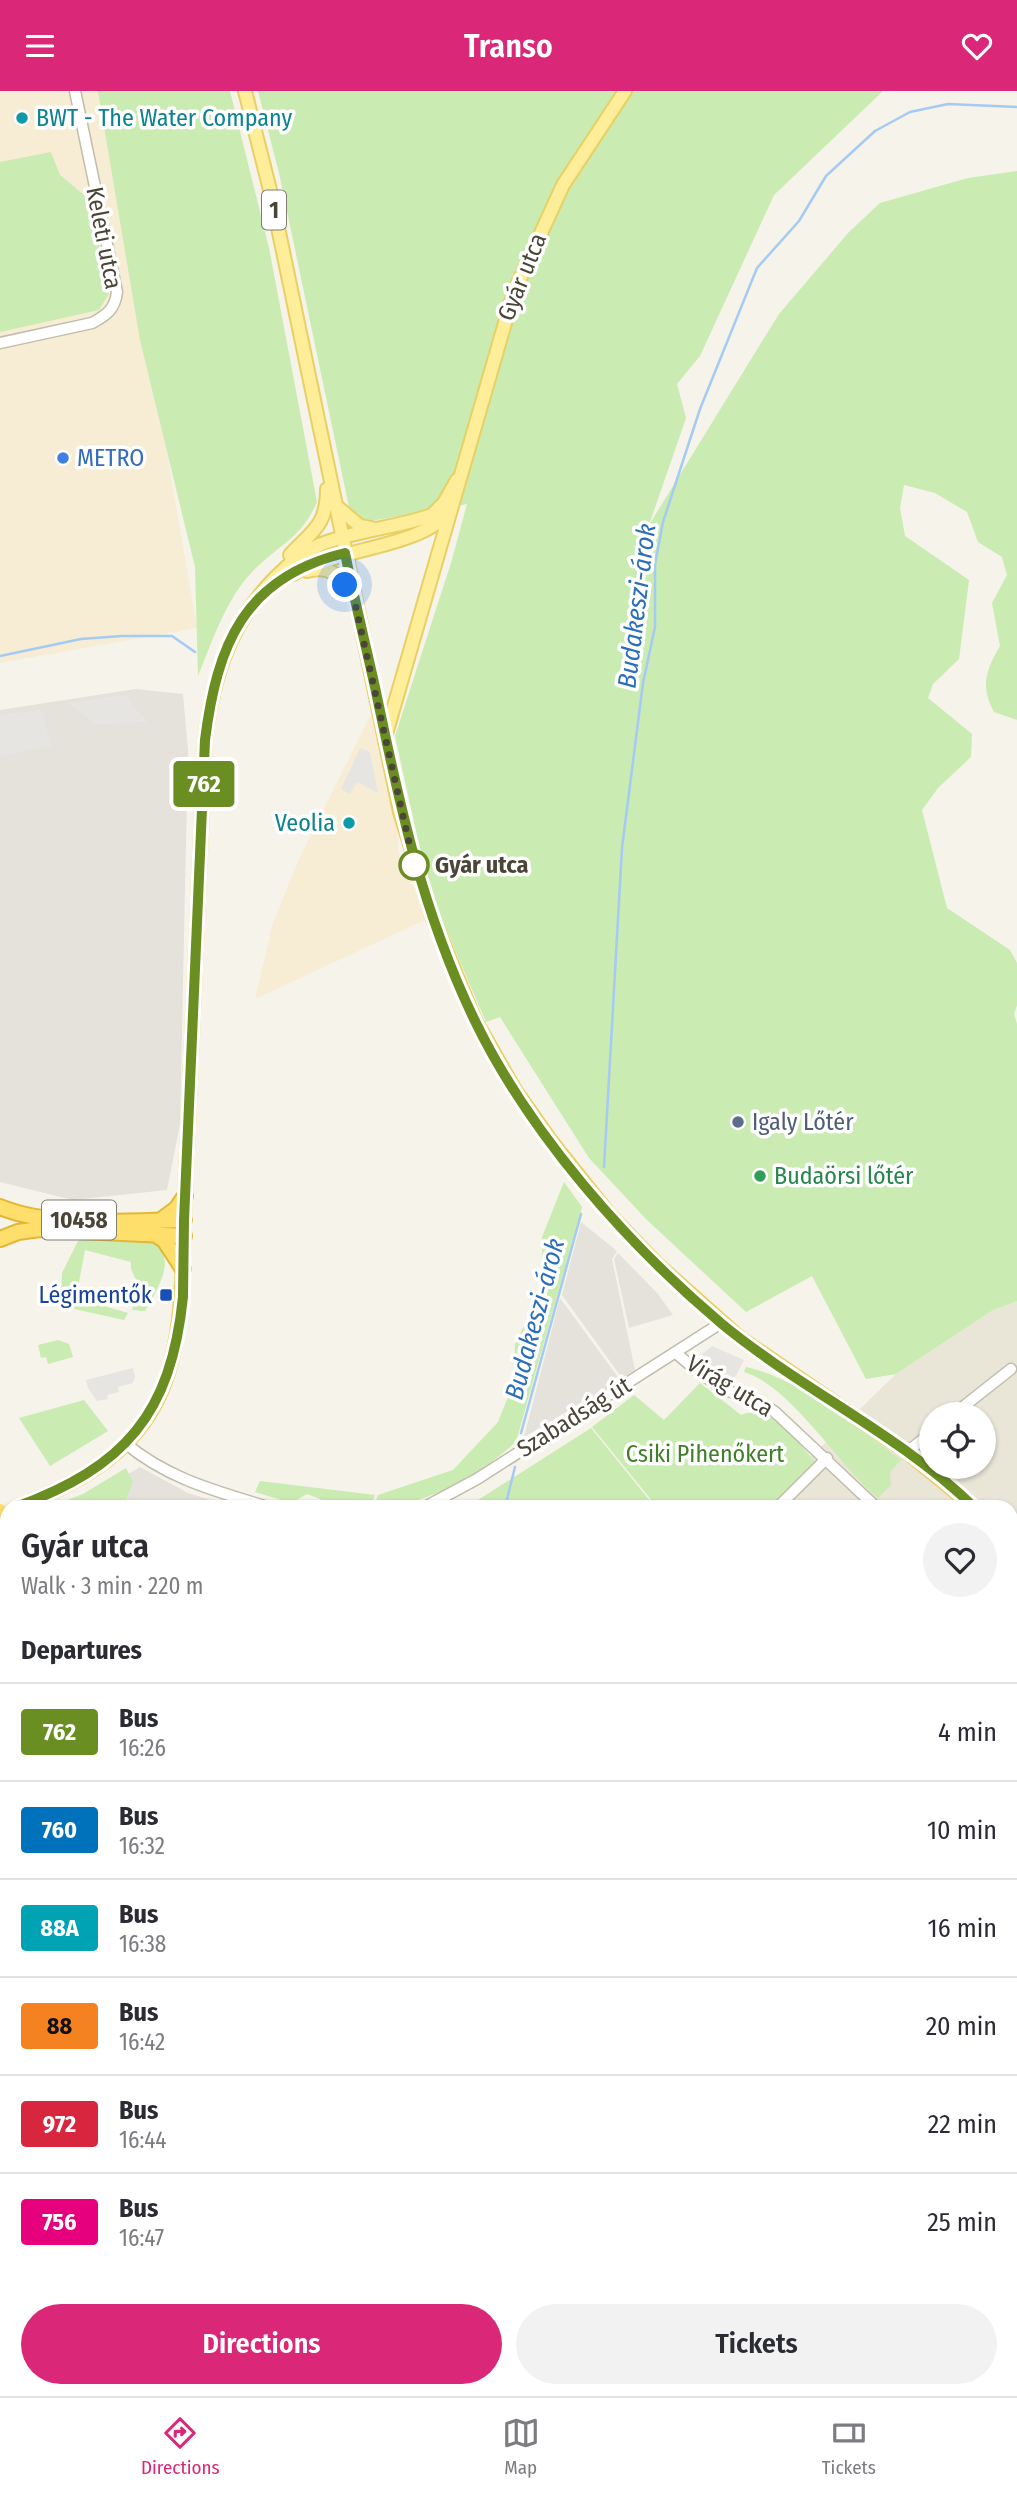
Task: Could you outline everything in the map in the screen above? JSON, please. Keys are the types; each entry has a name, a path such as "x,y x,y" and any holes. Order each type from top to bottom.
{"highway":[{"path":"158,1228 185,1196"},
{"name":"10458","path":"0,1207 49,1218 158,1228 184,1220"},
{"path":"158,1228 184,1269"},
{"path":"0,1239 18,1232 40,1229 158,1228 184,1236"}],"main road":[{"name":"1","path":"245,91 271,194 400,812 428,906 470,1010 498,1062 551,1141 609,1214 657,1264 722,1323 907,1452 965,1500"},
{"name":"Gyár utca","path":"384,738 502,328 528,255 578,161 625,91"},
{"path":"32,1500 92,1471 125,1443 145,1420 166,1382 179,1335 184,1269 205,740 210,699 225,649 260,594 287,559 317,530 327,503 328,475"},
{"name":"Gyár utca","path":"260,594 293,561 317,546 342,537 432,515 444,503 457,480"},
{"path":"335,505 360,526 374,529"},
{"path":"260,594 321,560 430,530 452,509"},
{"path":"293,574 319,568 332,571 354,599"},
{"path":"375,687 387,689 401,685"}],"street":[{"name":"Keleti utca","path":"0,344 92,323 105,317 115,305 117,292 75,91"},
{"name":"Szabadság út","path":"438,1500 477,1479 722,1323"},
{"name":"Virág utca","path":"676,1353 700,1374 727,1390 764,1403 827,1458 869,1500"},
{"path":"969,1402 1011,1369"},
{"path":"907,1452 919,1442"},
{"path":"125,1443 157,1467 192,1484 245,1500"},
{"path":"785,1500 827,1458"}],"shaded area":[{"path":"0,91 105,91 197,628 0,663"},
{"path":"136,689 183,694 188,750 180,1124 167,1190 73,1200 0,1182 0,710"},
{"path":"125,695 147,723 96,724 68,703"},
{"path":"42,710 51,746 0,756 0,715"},
{"path":"372,712 398,832 398,849 406,877 414,888 425,920 255,999 273,923 298,861"},
{"path":"360,748 370,752 378,793 357,782 350,794 341,789"},
{"path":"581,1222 617,1251 612,1259 635,1370 622,1378 562,1295"},
{"path":"618,1253 658,1294 673,1315 629,1328 614,1259"},
{"path":"560,1298 620,1380 524,1437"},
{"path":"1017,1301 1017,1500 766,1500 896,1374 993,1310"},
{"path":"712,1346 744,1360 730,1387 693,1361"},
{"path":"133,1368 133,1383 118,1387 119,1392 107,1395 108,1399 97,1401 88,1388 86,1380"},
{"path":"140,1467 188,1493 211,1500 84,1500"}],"green space":[{"path":"98,91 230,91 269,248 317,502 297,533 262,562 243,583 220,621 198,676 195,567 140,340"},
{"path":"258,91 883,91 774,195 700,356 677,384 686,418 649,525 779,314 849,232 880,203 968,178 1017,171 1017,720 994,712 986,686 988,671 1000,646 992,603 1007,575 1002,557 978,542 967,512 935,493 904,485 900,508 905,536 969,580 959,659 933,684 928,698 972,734 971,757 938,788 922,810 947,908 1010,950 1017,963 1017,1005 1014,1014 1017,1024 1017,1301 993,1310 896,1374 866,1379 812,1276 746,1312 647,1220 589,1158 500,1017 486,1022 429,890 395,736 451,563 467,504 366,522 349,507 279,173"},
{"path":"51,152 60,175 90,200 109,294 99,310 0,332 0,162"},
{"path":"564,1182 582,1207 516,1442 468,1477 432,1495 415,1500 376,1500 378,1495 453,1470 498,1422 514,1382 515,1344 543,1288 542,1237"},
{"path":"88,1237 151,1242 160,1248 165,1265 163,1275 145,1311 132,1310 138,1284 131,1269 131,1262 85,1250 76,1298 128,1313 124,1320 61,1306 62,1273 78,1241"},
{"path":"58,1340 69,1344 73,1357 48,1364 46,1357 41,1358 38,1345"},
{"path":"746,1367 786,1382 827,1405 901,1460 890,1472 891,1485 878,1498 796,1409 761,1380 744,1372"},
{"name":"Csiki Pihenőkert","path":"700,1383 741,1415 752,1412 773,1418 815,1461 777,1500 651,1500 592,1427 634,1395 664,1420"},
{"path":"84,1400 108,1431 50,1466 19,1418"},
{"path":"591,1428 649,1500 478,1500"},
{"path":"126,1468 133,1482 126,1500 67,1500 83,1494"},
{"path":"260,1481 375,1495 373,1500 321,1500 307,1494 296,1500 281,1500 255,1492"}],"waterway":[{"name":"Budakeszi-árok","path":"604,1167 622,848 643,683 655,627 655,564 663,522 700,409 757,268 799,221 826,176 875,131 910,112 948,104 1017,107"},
{"path":"0,656 81,639 122,636 172,636 195,652"},
{"name":"Budakeszi-árok","path":"521,1433 581,1214"},
{"name":"Budakeszi-árok","path":"507,1500 515,1467"}],"bus line":[{"name":"762","path":"35,1500 92,1471 125,1443 156,1404 174,1358 183,1297 192,1026 198,959 205,740 210,699 225,649 251,604 260,594 308,565 345,553 400,812 415,869 452,968 475,1020 515,1090 551,1141 609,1214 675,1282 740,1338 907,1452 966,1500"}],"place":[{"name":"BWT - The Water Company","path":"22,118"},
{"name":"METRO","path":"63,458"},
{"name":"Veolia","path":"349,823"},
{"name":"Gyár utca","path":"414,865"},
{"name":"Igaly Lőtér","path":"738,1122"},
{"name":"Budaörsi lőtér","path":"760,1176"},
{"name":"Légimentők","path":"166,1295"}],"route":[{"path":"345,585 354,599 415,869 414,865"}]}
